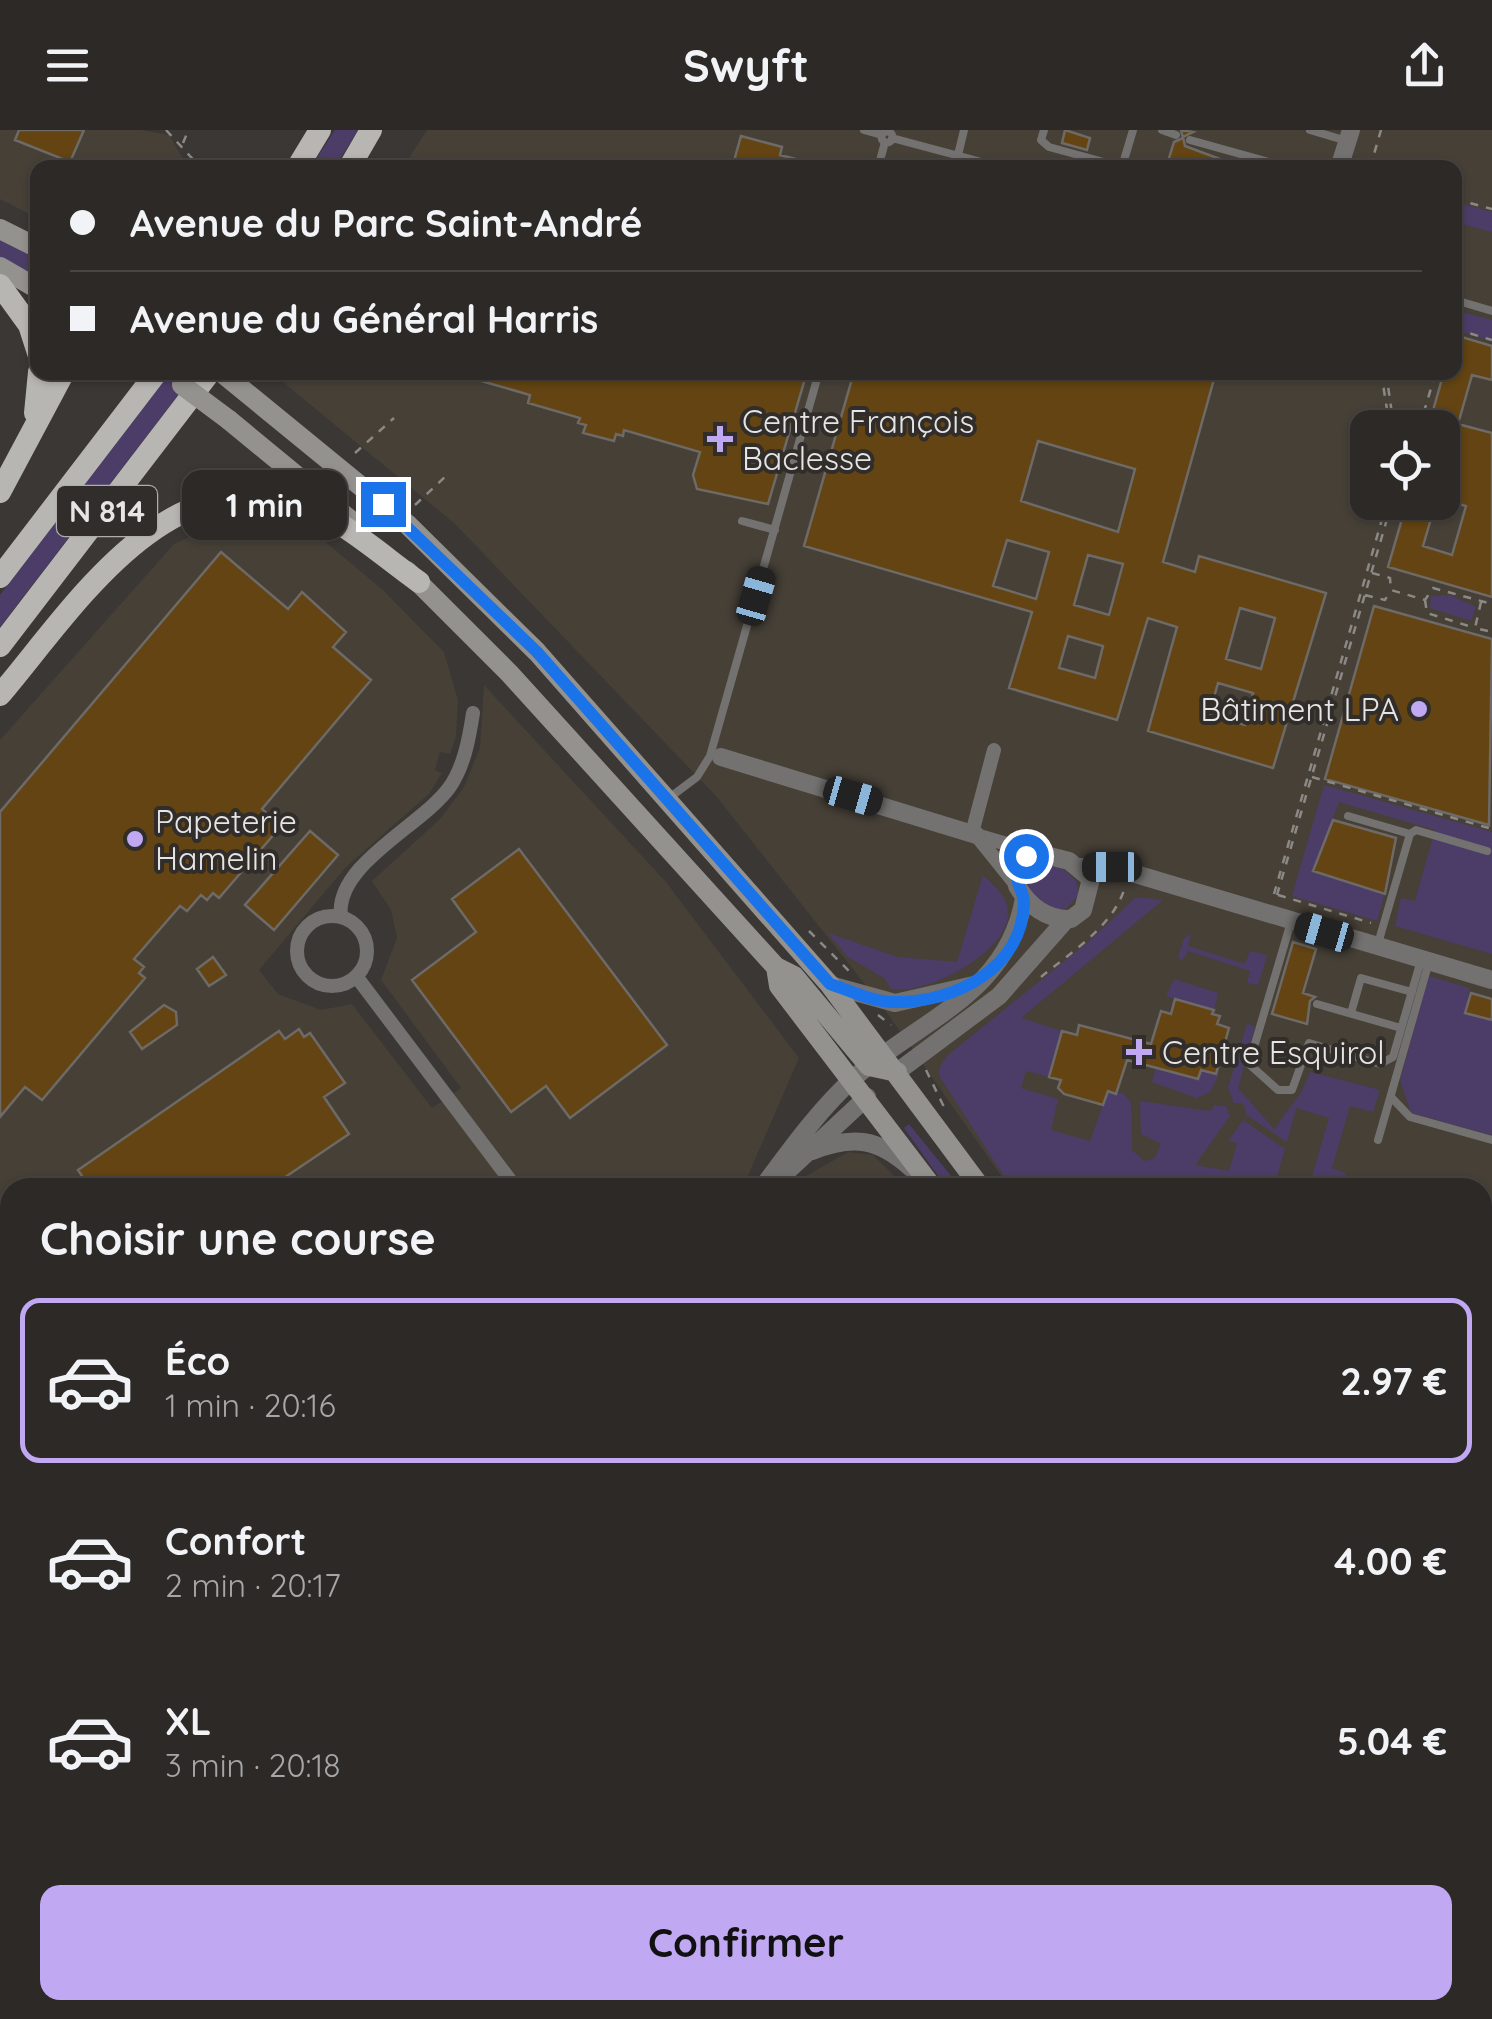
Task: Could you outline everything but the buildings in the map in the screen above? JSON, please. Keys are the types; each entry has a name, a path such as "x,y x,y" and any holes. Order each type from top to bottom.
{"highway":[{"path":"302,160 320,130"},
{"path":"353,160 371,130"},
{"path":"0,285 30,328"},
{"name":"N 814","path":"32,432 39,380"},
{"name":"N 814","path":"0,492 60,380"},
{"name":"N 814","path":"0,578 154,380"},
{"name":"N 814","path":"0,648 204,380"},
{"name":"N 814","path":"0,695 138,540 184,511 213,500 254,496 299,504 419,582"}],"main road":[{"path":"0,229 30,244"},
{"path":"0,267 30,284"},
{"path":"173,380 228,420 419,582 510,674 776,967 779,986 868,1067 897,1072 974,1178"},
{"path":"230,380 406,524 474,587 669,798 830,984 868,1067 867,1096 926,1178"},
{"path":"867,1096 897,1072"}],"street":[{"path":"1342,160 1349,135"},
{"path":"341,917 344,888 357,871 449,788 462,760 473,713"},
{"path":"974,834 994,750"},
{"path":"721,757 1080,867 1112,867 1492,980"},
{"path":"974,834 1021,892 1051,917 1065,920"},
{"path":"774,1178 868,1067 961,1003 1010,950 1021,892 1019,865 1034,852"},
{"path":"897,1072 999,996 1065,920 1082,910 1092,888 1080,867"},
{"path":"341,917 358,928 367,948 356,976 334,986 322,984 312,979 298,960 298,947 308,926 318,919 341,917"},
{"path":"356,976 505,1178"},
{"path":"830,984 895,1003 978,984"},
{"path":"778,1178 867,1096"},
{"path":"812,1151 851,1139 872,1142 894,1153 922,1178"}],"lane":[{"path":"864,130 978,160"},
{"path":"958,154 964,130"},
{"path":"1044,130 1041,140 1049,147 1094,160"},
{"path":"1125,160 1134,130"},
{"path":"1162,130 1176,134"},
{"path":"1310,130 1349,135"},
{"path":"1190,140 1261,160"},
{"path":"1462,302 1492,311"},
{"path":"669,798 697,777 710,756 816,380"},
{"path":"742,521 774,530"},
{"path":"1348,816 1410,834"},
{"path":"1378,947 1410,834 1416,830 1486,851"},
{"path":"1276,918 1249,1064 1278,1090 1292,1090 1308,1044 1380,1064 1393,1057 1425,961"},
{"path":"1378,1140 1425,961"},
{"path":"1351,1013 1361,978 1412,992"},
{"path":"1317,1004 1401,1028"},
{"path":"1390,1097 1410,1117 1492,1140"}],"path":[{"path":"166,130 195,160"},
{"path":"1372,160 1381,130"},
{"path":"182,144 188,131"},
{"path":"1462,200 1492,209"},
{"path":"1462,331 1492,340"},
{"path":"1385,380 1389,410"},
{"path":"1424,410 1434,380"},
{"path":"355,453 394,418"},
{"path":"415,505 446,476"},
{"path":"1276,918 1384,520"},
{"path":"1276,918 1277,895 1385,520"},
{"path":"1366,595 1385,600 1391,590 1390,578 1372,574"},
{"path":"1423,599 1433,588 1492,604"},
{"path":"1391,590 1423,599"},
{"path":"1423,599 1427,613 1492,632"},
{"path":"1475,628 1482,601"},
{"path":"1312,777 1492,828"},
{"path":"1277,895 1373,924"},
{"path":"876,1006 882,1022 899,1029"},
{"path":"928,1075 943,1098"}],"shaded area":[{"path":"0,130 141,130 169,135 184,160 30,160 30,214 0,199"},
{"path":"335,130 358,130 339,160 316,160"},
{"path":"427,130 1492,130 1492,1178 1003,1178 882,1006 716,796 455,524 280,380 1462,380 1462,160 408,160"},
{"path":"1462,204 1492,212 1492,232 1462,224"},
{"path":"0,233 30,249 30,280 0,262"},
{"path":"1462,312 1492,320 1492,341 1462,332"},
{"path":"165,380 190,380 0,627 0,595"},
{"path":"271,517 316,534 383,590 444,652 458,700 456,736 450,754 440,752 435,770 442,773 429,794 346,867 259,970 278,994 321,1010 352,1004 432,1108 461,1088 381,980 397,938 391,910 372,881 440,819 464,787 480,748 484,685 666,882 799,1058 747,1178 0,1178 0,740 174,544 226,521"},
{"path":"1450,595 1476,607 1471,621 1430,608 1431,596"},
{"path":"1324,785 1492,832 1492,954 1395,926 1401,898 1415,901 1435,830 1339,802 1313,871 1385,893 1377,921 1292,896"},
{"path":"1041,861 1061,868 1076,880 1079,894 1067,908 1051,911 1030,891 1024,877 1029,864"},
{"path":"983,875 1006,901 1005,928 980,956 924,986 891,989 884,978 848,957 828,933 898,957 957,962"},
{"path":"1136,897 1163,900 1021,1018 1062,1031 1049,1077 1026,1071 1021,1088 1058,1099 1051,1130 1090,1141 1108,1091 1123,1093 1131,1103 1132,1150 1144,1161 1154,1159 1161,1144 1141,1134 1140,1101 1210,1111 1215,1105 1226,1106 1230,1116 1195,1165 1229,1171 1237,1143 1228,1141 1243,1120 1285,1149 1277,1178 1005,1178 940,1077 939,1068 948,1055 1087,943"},
{"path":"1191,934 1188,946 1245,964 1250,951 1267,955 1258,985 1247,983 1250,971 1188,951 1182,961 1178,957 1184,938"},
{"path":"1429,976 1469,988 1466,1013 1492,1020 1492,1135 1411,1113 1400,1080"},
{"path":"1174,979 1218,993 1214,1010 1166,996"},
{"path":"1247,1024 1255,1026 1238,1088 1275,1130 1310,1072 1380,1090 1373,1112 1350,1106 1332,1168 1345,1173 1345,1178 1312,1178 1329,1118 1296,1108 1287,1142 1246,1115 1244,1104 1234,1103 1228,1087"},
{"path":"1156,1067 1198,1079 1201,1070 1219,1075 1210,1092 1197,1098 1152,1082"},
{"path":"909,1124 953,1178 940,1178 904,1128"},
{"path":"848,1152 873,1155 896,1178 803,1178"}],"place":[{"name":"Centre François Baclesse","path":"720,439"},
{"name":"Bâtiment LPA","path":"1419,709"},
{"name":"Papeterie Hamelin","path":"135,839"},
{"name":"Centre Esquirol","path":"1139,1052"}],"route":[{"path":"383,504 474,587 537,652 830,984 895,1003 978,984 1010,950 1018,934 1024,898 1016,874 1026,856"}]}
